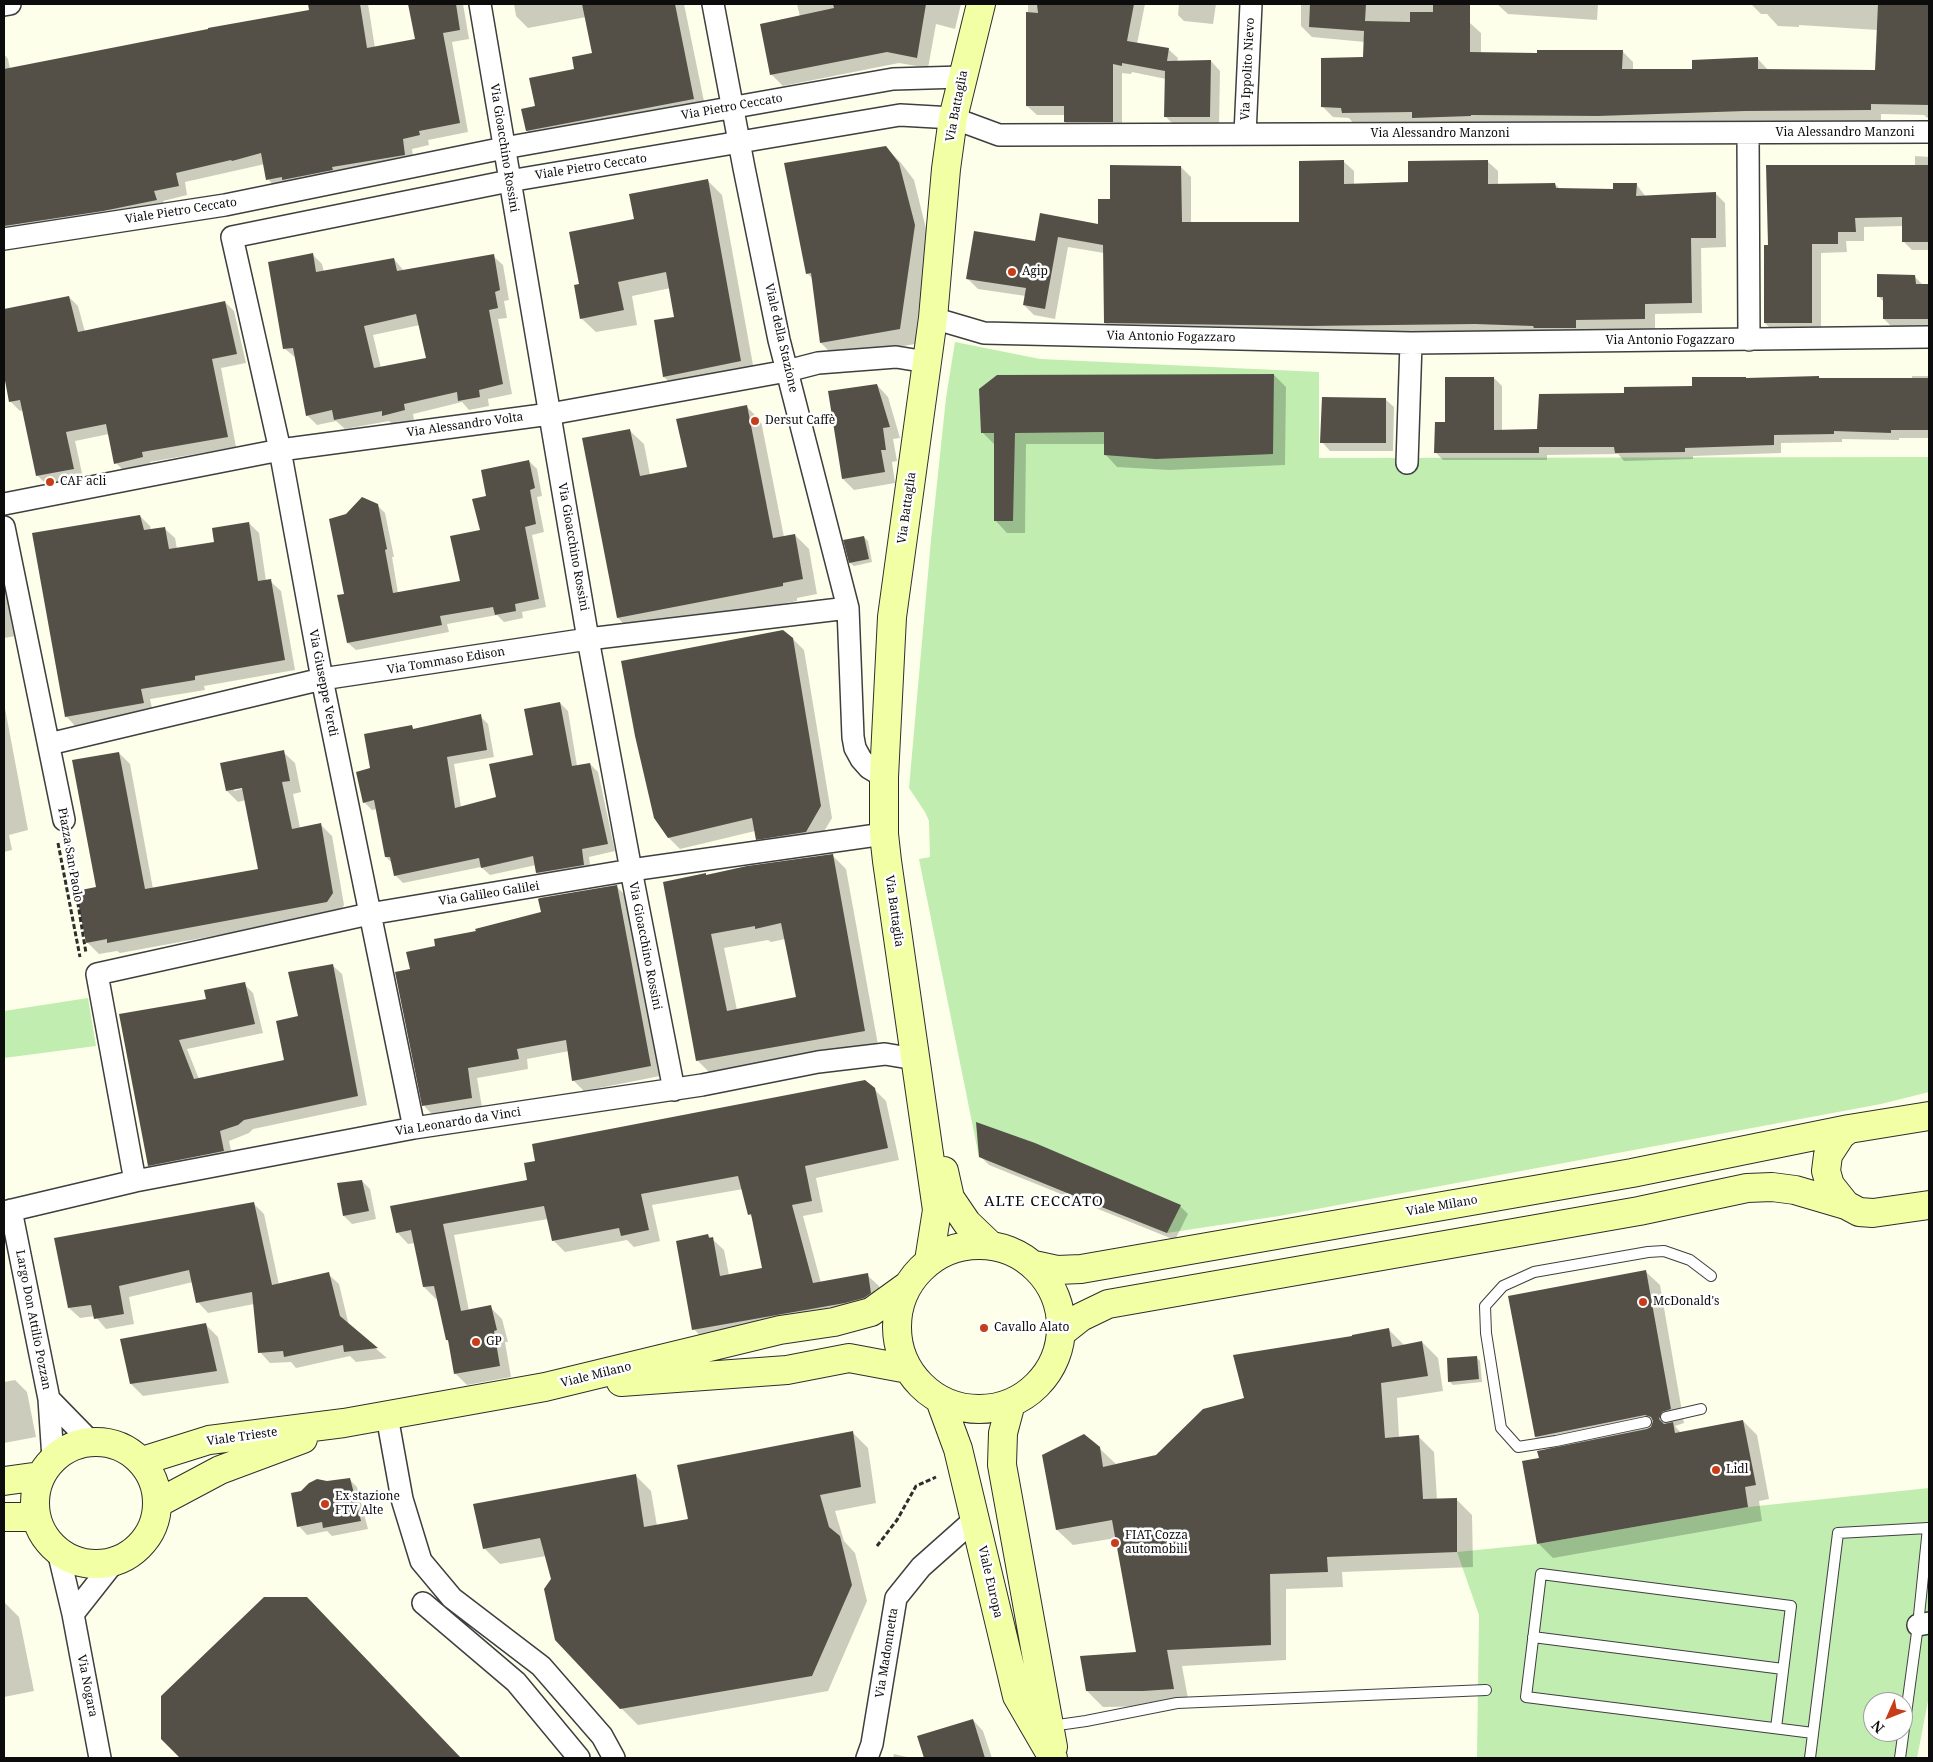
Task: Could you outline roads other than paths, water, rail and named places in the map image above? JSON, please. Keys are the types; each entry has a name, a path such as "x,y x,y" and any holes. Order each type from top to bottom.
{"main road":[{"name":"Via Battaglia","path":"929,1261 937,1210 884,834 884,777 892,617 933,318 946,169 953,118 982,4"},
{"name":"Via Battaglia","path":"909,1016 950,1198 967,1224 989,1244"},
{"name":"Viale Milano","path":"1034,1265 1057,1270 1081,1269 1632,1173 1849,1129 1929,1116"},
{"path":"1846,1205 1830,1185 1826,1171 1828,1156 1835,1143 1849,1129"},
{"path":"1062,1332 1081,1317 1108,1304 1639,1211 1748,1188 1772,1187 1795,1190 1846,1205 1859,1212 1873,1213 1929,1205"},
{"name":"Viale Milano","path":"973,1244 989,1244 1013,1251 1034,1265 1044,1276 1058,1303 1062,1332 1056,1355 1046,1375 1030,1392 1010,1403 993,1408 975,1409 957,1406 940,1400 917,1381 908,1369 902,1356 896,1327 897,1313 907,1286 917,1272 929,1261 942,1252 958,1247 973,1244"},
{"name":"Viale Milano","path":"545,1387 780,1330 834,1322 871,1312 907,1286"},
{"name":"Viale Milano","path":"545,1387 787,1370 849,1358 908,1369"},
{"name":"Viale Trieste","path":"142,1461 209,1440 344,1423 545,1387"},
{"name":"Viale Europa","path":"940,1400 958,1449 1017,1696 1054,1758"},
{"name":"Viale Europa","path":"1010,1403 1004,1433 1002,1465 1050,1726 1054,1758"},
{"name":"Viale Trieste","path":"158,1503 220,1470 344,1423"},
{"path":"4,1481 46,1467 70,1447 90,1441 109,1442 126,1449 142,1461 153,1480 158,1503 155,1522 146,1540 132,1553 114,1562 95,1565 76,1561 58,1551 44,1536 36,1517 35,1496 46,1467"},
{"path":"4,1517 36,1517"}],"street":[{"path":"4,5 10,4"},
{"name":"Via Gioacchino Rossini","path":"480,4 588,639 674,1090"},
{"name":"Viale della Stazione","path":"714,4 739,143 779,340 848,608 855,748 869,768 884,777"},
{"name":"Via Ippolito Nievo","path":"1245,134 1251,4"},
{"name":"Via Pietro Ceccato","path":"504,148 893,78 962,77"},
{"name":"Viale Pietro Ceccato","path":"232,237 509,181 900,115 953,118"},
{"name":"Via Alessandro Manzoni","path":"953,118 999,135 1929,132"},
{"path":"1748,134 1749,340"},
{"name":"Viale Pietro Ceccato","path":"4,239 225,205 504,148"},
{"name":"Via Giuseppe Verdi","path":"232,237 280,450 322,679 414,1128"},
{"name":"Via Antonio Fogazzaro","path":"933,318 984,333 1411,343 1929,337"},
{"path":"1407,463 1411,343"},
{"name":"Via Alessandro Volta","path":"4,504 280,450 550,414 787,371 818,362 896,357 927,362"},
{"name":"Piazza San Paolo","path":"4,527 64,820"},
{"name":"Via Tommaso Edison","path":"49,744 322,679 588,639 848,608"},
{"name":"Via Galileo Galilei","path":"135,1182 97,974 369,914 631,870 884,834"},
{"name":"Via Leonardo da Vinci","path":"7,1211 135,1182 414,1128 674,1090 818,1062 885,1054 915,1058"},
{"name":"Largo Don Attilio Pozzan","path":"7,1211 49,1399 46,1467"},
{"name":"Largo Don Attilio Pozzan","path":"49,1399 90,1441"},
{"path":"387,1416 402,1499 421,1561 452,1598 541,1666 602,1736 614,1758"},
{"name":"Via Madonnetta","path":"867,1758 872,1744 896,1598 921,1567 975,1519"},
{"name":"Via Nogara","path":"58,1551 73,1614 100,1758"},
{"path":"73,1614 114,1562"},
{"path":"423,1604 516,1682 579,1758"}],"lane":[{"path":"1646,1422 1518,1447 1501,1428 1486,1333 1485,1306 1503,1286 1534,1272 1605,1259 1664,1251 1690,1260 1711,1276"},
{"path":"1666,1417 1701,1409"},
{"path":"1810,1758 1838,1533 1928,1528 1924,1624 1900,1758"},
{"path":"1776,1728 1791,1606 1541,1574 1526,1697 1813,1733"},
{"path":"1533,1637 1783,1670"},
{"path":"1050,1726 1177,1703 1486,1690"}],"place":[{"name":"Agip","path":"1012,272"},
{"name":"Dersut Caffè","path":"755,421"},
{"name":"CAF acli","path":"50,482"},
{"name":"McDonald's","path":"1643,1302"},
{"name":"Cavallo Alato","path":"984,1328"},
{"name":"GP","path":"476,1342"},
{"name":"Lidl","path":"1716,1470"},
{"name":"Ex stazione FTV Alte","path":"325,1504"},
{"name":"FIAT Cozza automobili","path":"1115,1543"}],"district":[{"name":"ALTE CECCATO","path":"1044,1202"}]}
